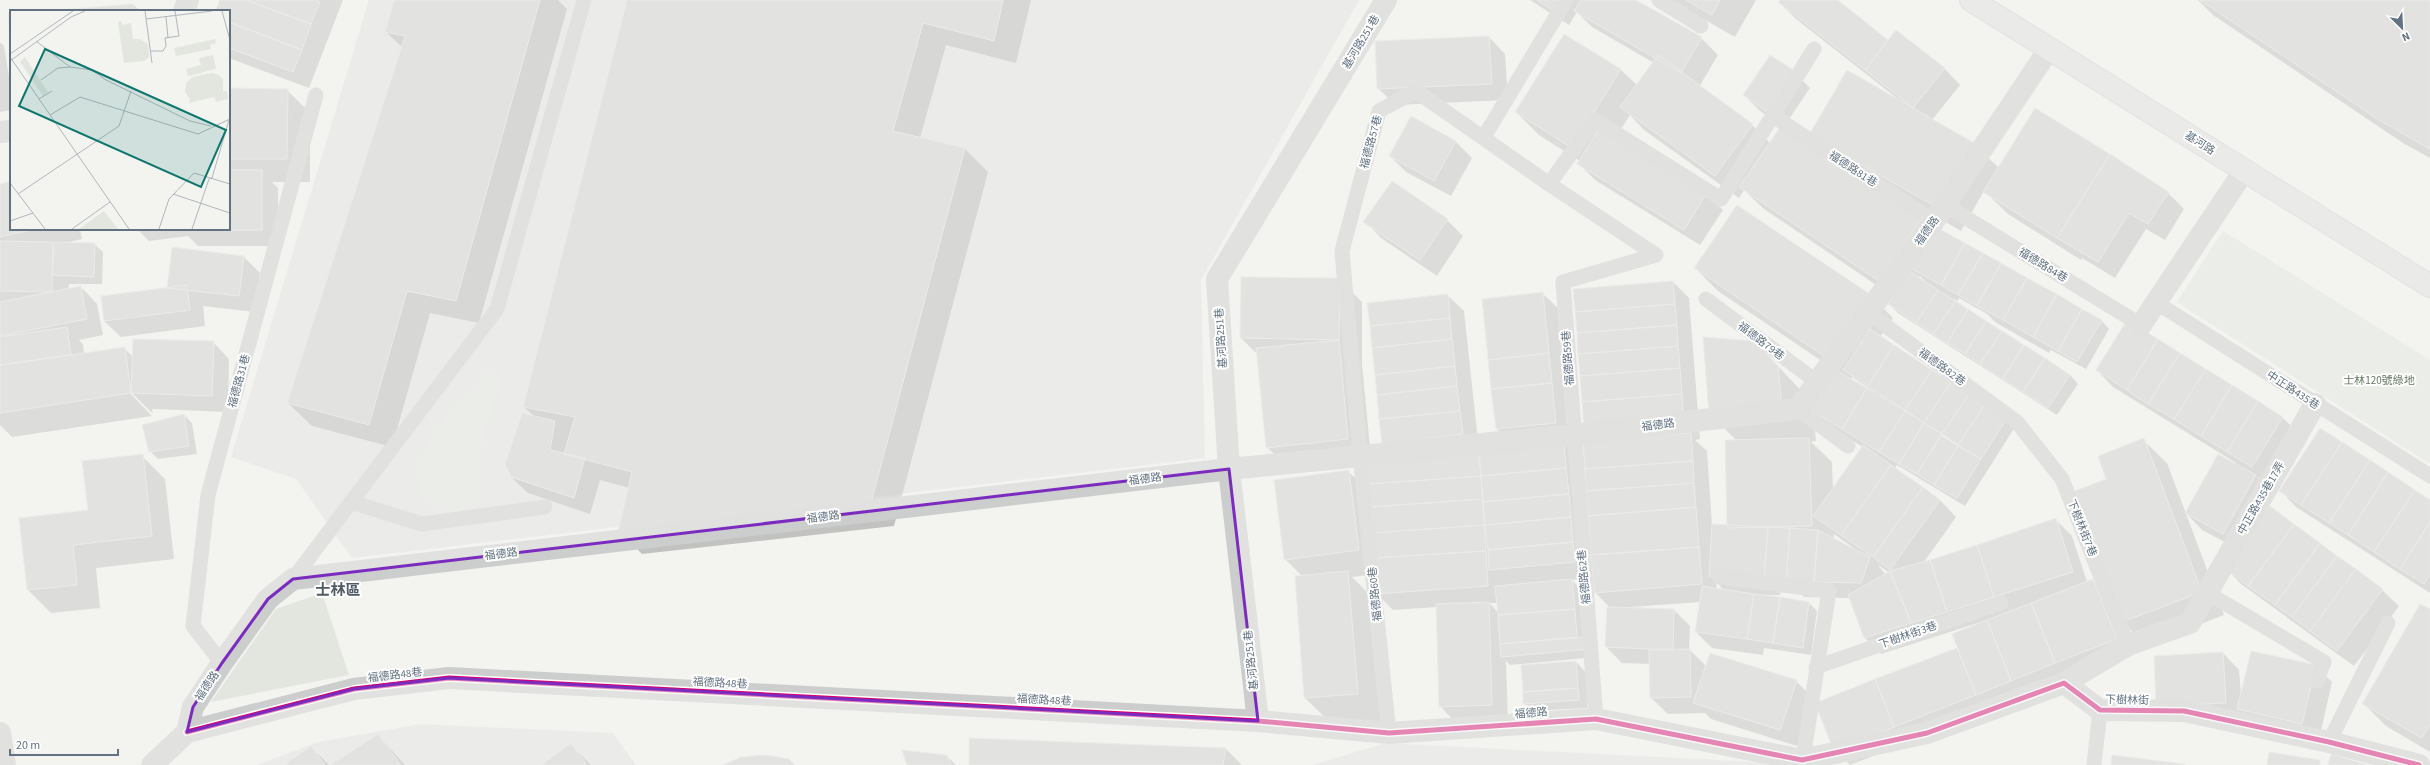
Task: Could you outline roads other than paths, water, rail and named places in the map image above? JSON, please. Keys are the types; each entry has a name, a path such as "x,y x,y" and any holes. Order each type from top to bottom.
{"street":[{"path":"184,10 188,0"},
{"name":"基河路251巷","path":"1258,721 1229,469 1217,279 1386,0"},
{"name":"基河路","path":"1970,0 2430,286"},
{"name":"福德路","path":"187,732 193,707 222,663 268,599 292,579 1229,469 1573,435 1798,408 1939,213 2049,49"},
{"path":"0,132 10,131"},
{"path":"2141,325 2244,171"},
{"name":"中正路435巷17弄","path":"2206,592 2315,404"},
{"path":"1802,763 1927,733 2064,684 2128,645 2190,623 2206,592"},
{"name":"福德路48巷","path":"187,732 354,689 449,678 1258,721"},
{"name":"下樹林街","path":"2064,684 2100,710 2184,711 2329,742 2419,765"},
{"name":"福德路","path":"1258,721 1389,733 1596,719 1802,763"},
{"path":"152,765 187,732"},
{"path":"0,733 5,765"}],"lane":[{"path":"292,579 497,309 584,0"},
{"path":"1484,137 1566,0"},
{"path":"1658,0 1701,26"},
{"path":"1549,184 1595,120 1721,199 1814,49"},
{"name":"福德路57巷","path":"1360,455 1342,251 1379,111 1416,91 1484,137 1549,184 1656,255 1563,282"},
{"name":"福德路31巷","path":"222,663 193,626 208,495 316,95"},
{"name":"福德路81巷","path":"1773,116 1939,213"},
{"name":"福德路84巷","path":"1939,213 2141,325"},
{"name":"福德路59巷","path":"1563,282 1573,435"},
{"name":"福德路79巷","path":"1706,299 1817,382"},
{"name":"中正路435巷","path":"2157,303 2430,476"},
{"name":"福德路82巷","path":"1867,312 2017,422"},
{"path":"1798,408 1848,446"},
{"name":"下樹林街7巷","path":"2017,422 2062,479 2128,645"},
{"name":"福德路62巷","path":"1573,435 1596,719"},
{"name":"福德路60巷","path":"1360,455 1389,733"},
{"path":"351,502 422,524 545,508"},
{"path":"1720,577 1828,591 1802,763"},
{"path":"2206,592 2324,662 2317,681"},
{"name":"下樹林街3巷","path":"1816,667 2001,603"},
{"path":"2329,742 2388,623"},
{"path":"2094,765 2100,710"}],"district":[{"name":"士林區","path":"338,590"}],"park label":[{"name":"士林120號綠地","path":"2379,380"}]}
